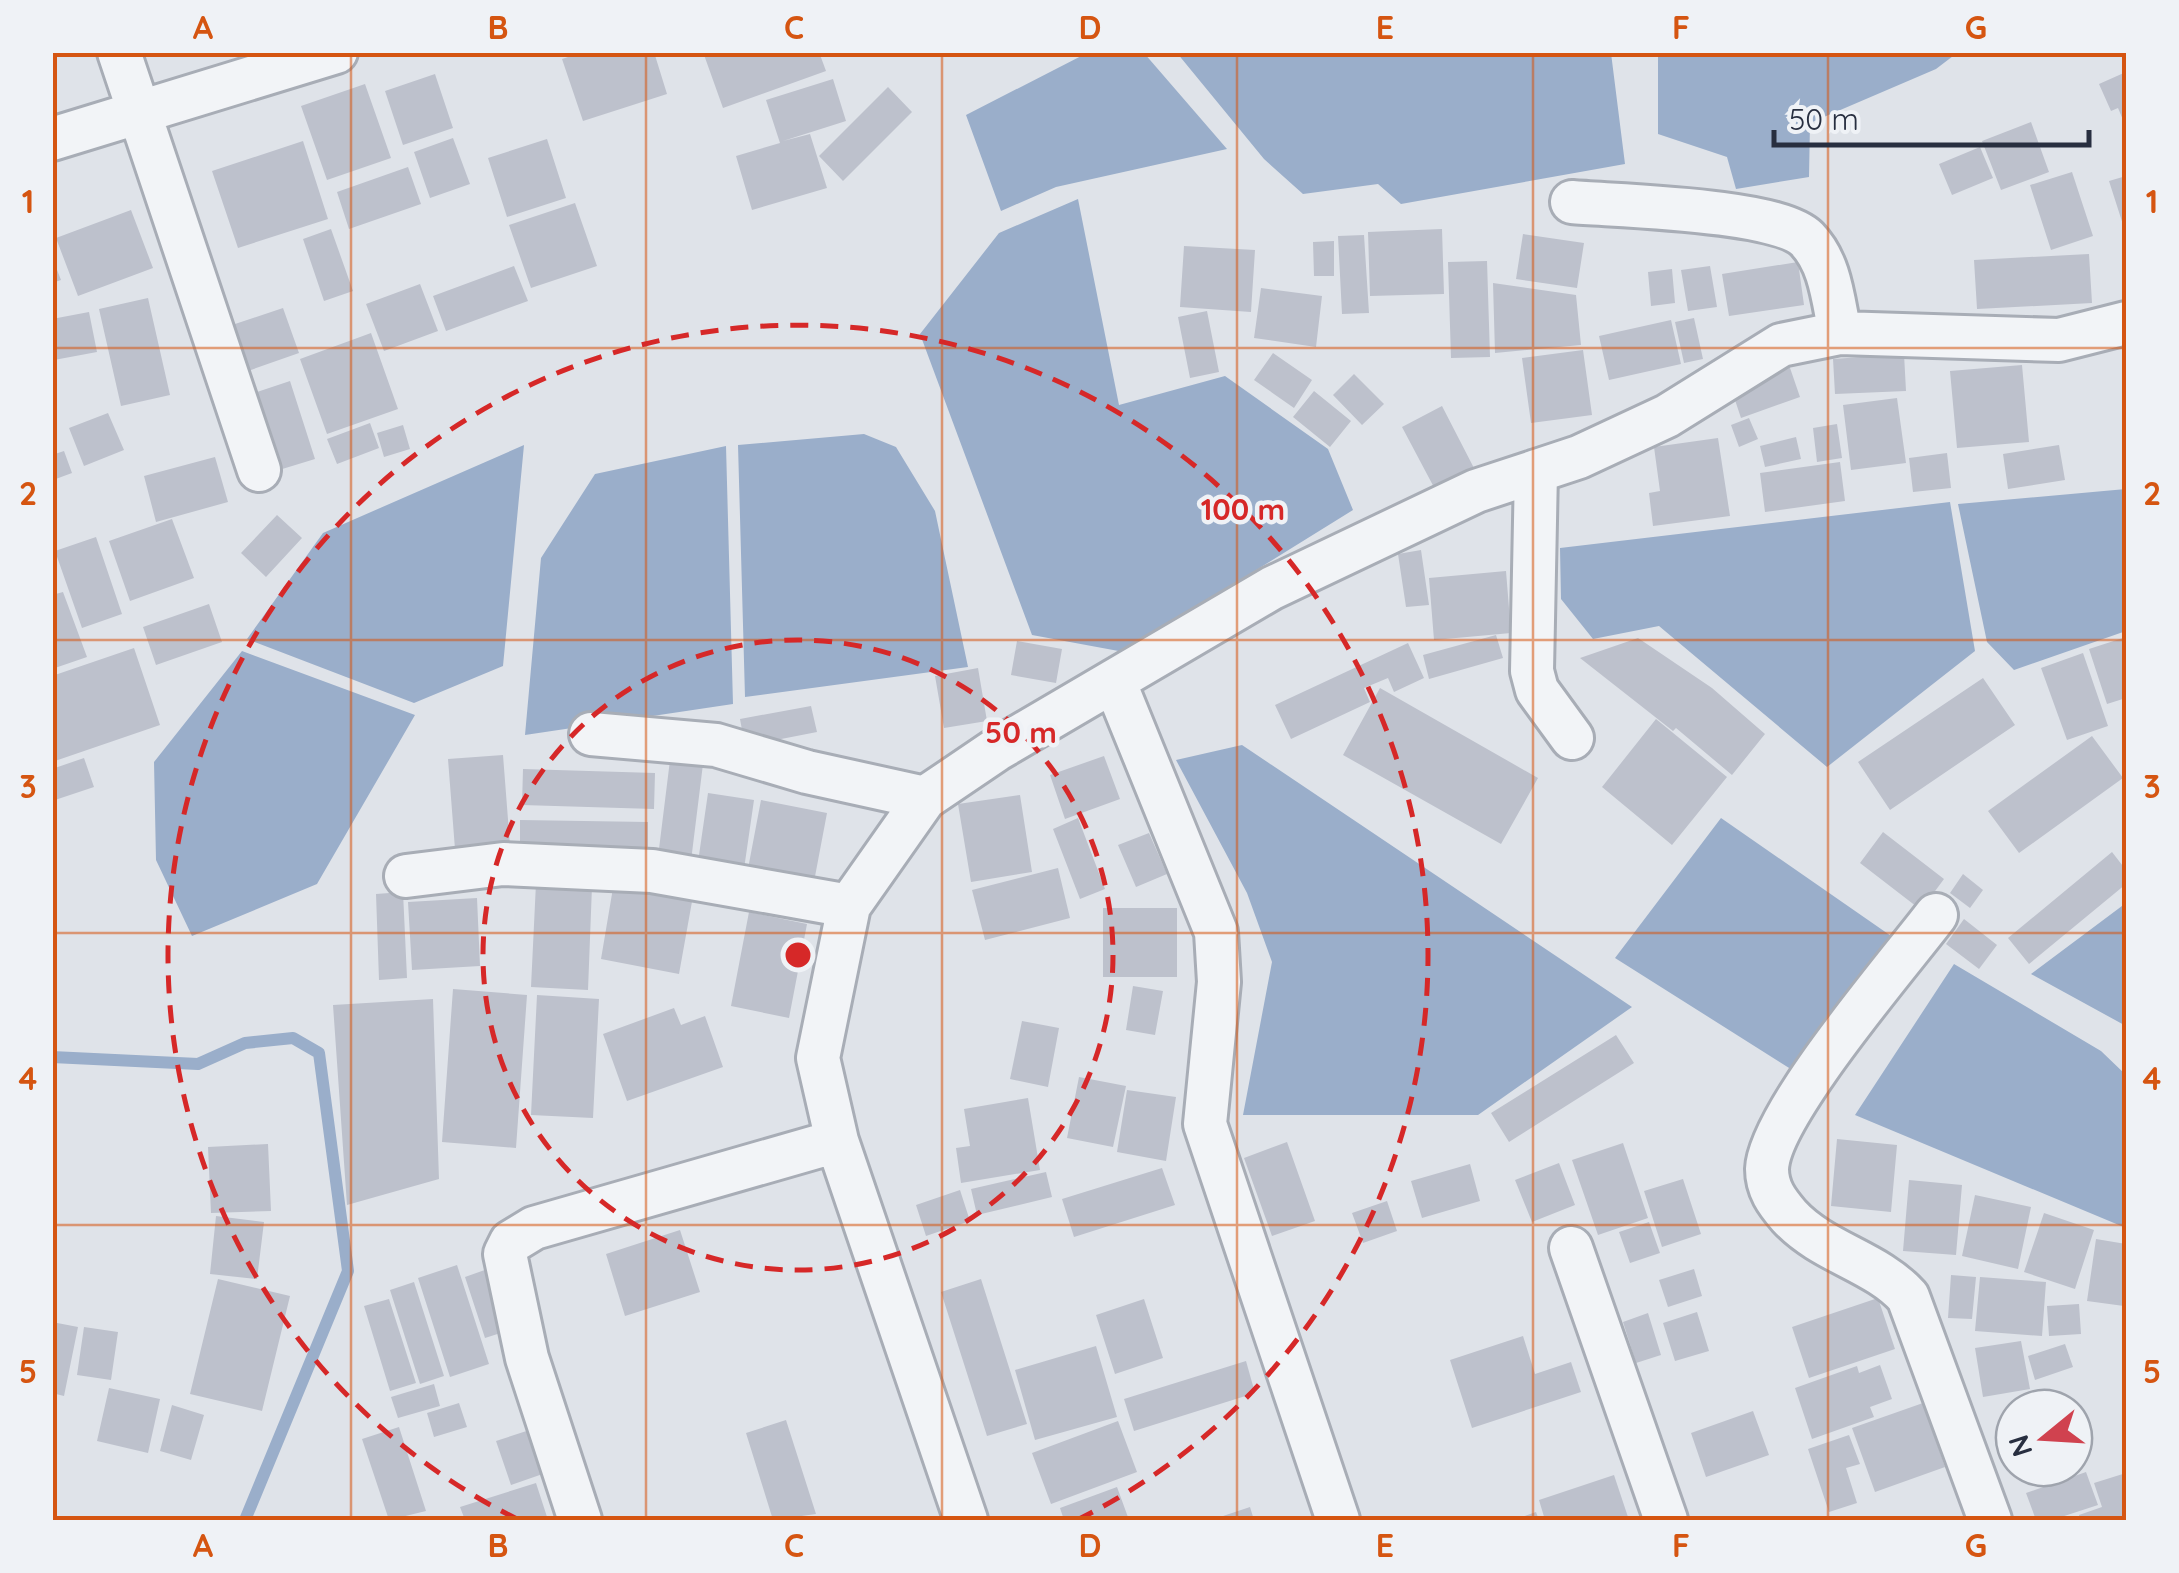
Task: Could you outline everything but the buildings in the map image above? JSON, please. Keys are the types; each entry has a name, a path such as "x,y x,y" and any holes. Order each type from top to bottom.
{"street":[{"path":"120,52 259,470"},
{"path":"52,139 336,52"},
{"path":"1572,202 1752,217 1804,236 1824,264 1840,333"},
{"path":"966,1520 837,1141 818,1058 848,906 925,798 996,750 1272,588 1476,491 1580,457 1667,416 1781,345 1840,333 2059,340 2126,323"},
{"path":"1536,471 1532,671 1537,690 1572,738"},
{"path":"1116,683 1216,932 1219,982 1204,1124 1338,1520"},
{"path":"590,734 716,744 806,772 925,798"},
{"path":"406,876 503,864 652,871 848,906"},
{"path":"1936,915 1790,1106 1767,1167 1772,1194 1793,1220 1847,1258 1889,1276 1908,1298 1990,1520"},
{"path":"580,1520 527,1358 505,1254 510,1242 534,1228 837,1141"},
{"path":"1571,1248 1666,1520"}],"water":[{"path":"1089,52 1144,53 1227,149 1056,187 1001,211 966,115"},
{"path":"1658,52 1957,53 1936,69 1810,123 1809,177 1736,189 1727,157 1658,134"},
{"path":"1177,53 1611,53 1625,164 1401,204 1378,184 1303,194 1264,159"},
{"path":"1078,199 1119,405 1225,376 1328,449 1353,510 1124,652 1032,635 920,334 999,233"},
{"path":"864,434 896,447 935,511 968,667 745,697 738,445"},
{"path":"524,445 503,666 414,703 247,639 323,533"},
{"path":"726,446 733,704 525,735 541,558 595,474"},
{"path":"2126,489 2126,631 2014,670 1987,642 1958,504"},
{"path":"1950,502 1975,651 1827,767 1659,626 1593,639 1561,599 1560,548"},
{"path":"242,651 415,715 317,884 192,936 156,860 154,762"},
{"path":"1242,745 1632,1007 1478,1115 1243,1115 1272,962 1247,893 1176,760"},
{"path":"1721,818 1894,938 1805,1078 1615,958"},
{"path":"2126,903 2126,1026 2031,974"},
{"path":"1954,964 2101,1051 2126,1075 2126,1228 1855,1115"}],"waterway":[{"path":"52,1057 198,1064 245,1043 293,1038 319,1053 348,1271 245,1520"}]}
